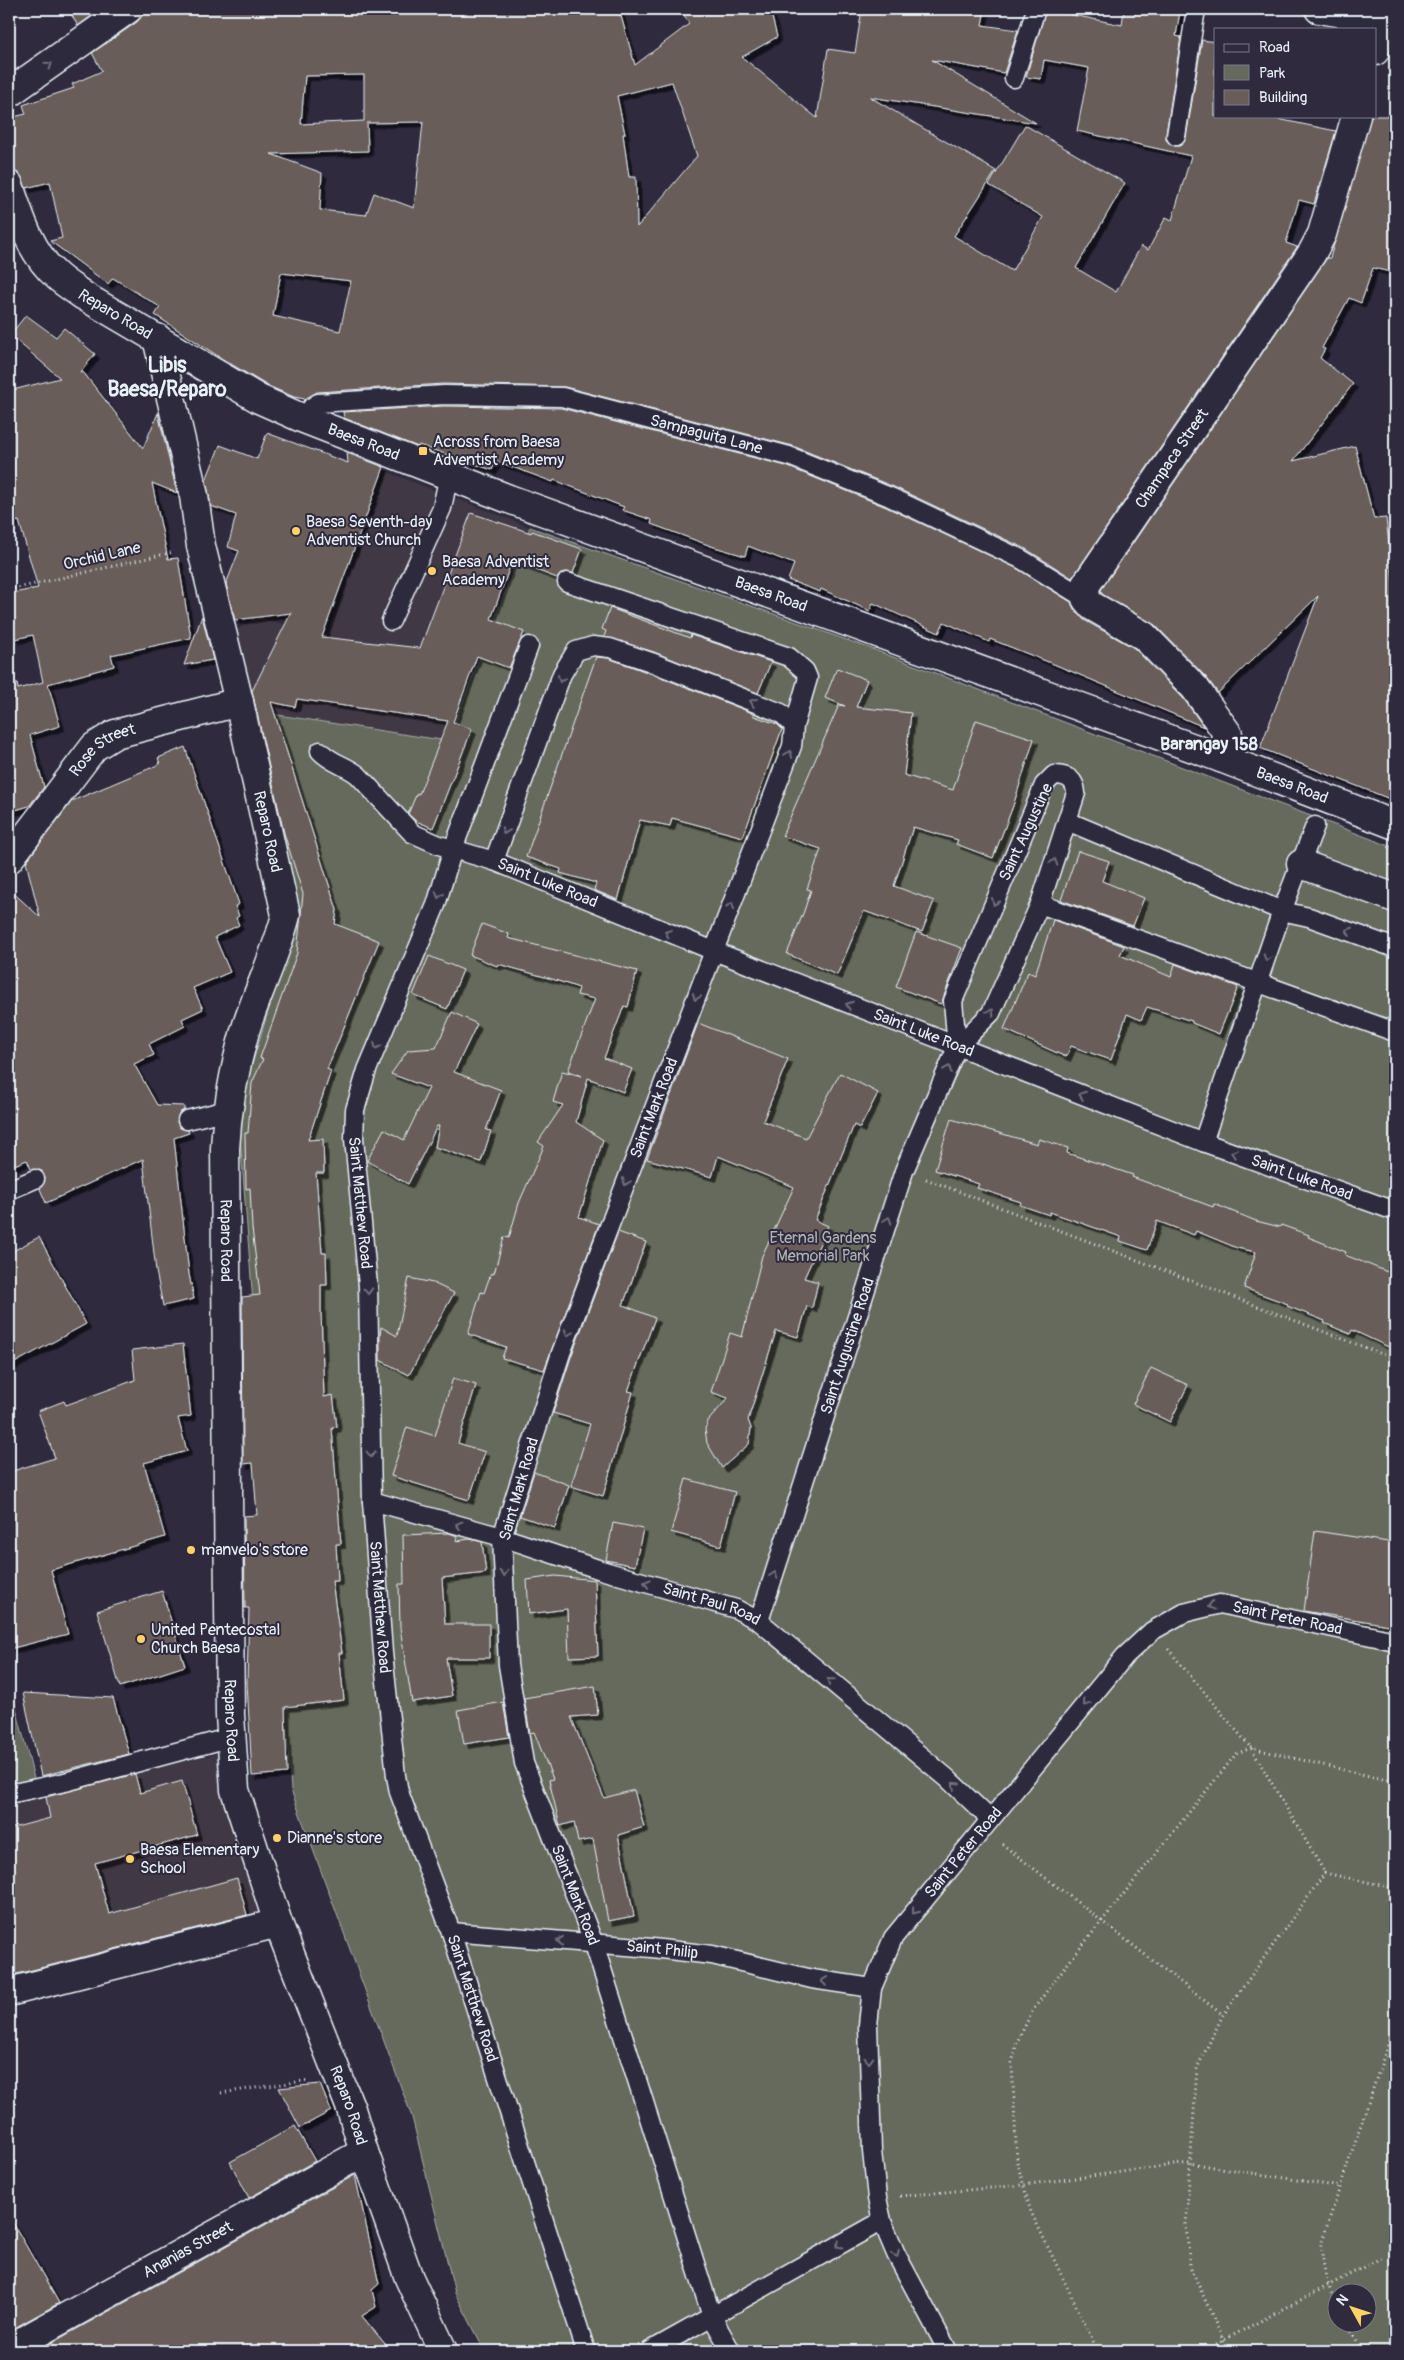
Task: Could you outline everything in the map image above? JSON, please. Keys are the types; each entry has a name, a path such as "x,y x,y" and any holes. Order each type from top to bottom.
{"street":[{"path":"9,93 128,9"},
{"path":"1319,9 1389,17 1376,49"},
{"name":"Champaca Street","path":"1086,599 1084,586 1312,253 1322,234 1355,118"},
{"name":"Reparo Road","path":"9,185 24,229 40,256 58,277 157,338 194,496 201,546 239,702 286,915 280,938 246,1031 227,1110 225,1169 232,1737 235,1790 278,1923 338,2076 409,2278 443,2351"},
{"name":"Baesa Road","path":"157,338 259,399 304,419 449,474 509,500 1221,758 1395,825"},
{"path":"1086,599 1092,606 1144,636 1195,688 1228,734 1221,758"},
{"name":"Rose Street","path":"9,859 94,747 115,734 239,702"},
{"path":"1301,864 1395,898"},
{"path":"9,1992 278,1923"},
{"name":"Ananias Street","path":"12,2347 364,2152"}],"lane":[{"path":"1014,78 1036,9"},
{"path":"1176,136 1196,9"},
{"name":"Sampaguita Lane","path":"304,419 312,407 318,403 444,395 562,397 789,456 890,497 1021,559 1086,599"},
{"path":"391,621 442,508 449,474"},
{"name":"Saint Mark Road","path":"567,582 790,657 805,671 808,678 794,726 792,746 561,1354 502,1537 508,1665 524,1763 594,1944 712,2317 731,2351"},
{"name":"Saint Matthew Road","path":"529,646 453,849 436,905 367,1070 355,1110 354,1139 368,1286 372,1501 383,1653 396,1776 400,1792 451,1932 586,2351"},
{"path":"494,862 562,674 576,651 592,646 610,648 651,662 781,713 794,726"},
{"name":"Saint Luke Road","path":"320,751 330,761 350,768 358,775 412,833 494,862 957,1047 1203,1142 1395,1210"},
{"name":"Saint Augustine","path":"1054,775 1069,778 1075,784 1076,792 1040,904 991,1014 957,1047 953,1002 1044,785 1054,775"},
{"path":"1067,821 1282,911 1309,917 1395,948"},
{"path":"1203,1142 1259,983 1282,911 1315,826"},
{"path":"1040,904 1395,1032"},
{"name":"Saint Augustine Road","path":"759,1621 904,1170 957,1047"},
{"path":"186,1120 227,1110"},
{"path":"9,1190 35,1179"},
{"name":"Saint Paul Road","path":"372,1501 502,1537 601,1570 736,1608 759,1621 947,1778 990,1819"},
{"name":"Saint Peter Road","path":"948,2351 896,2254 882,2221 877,2198 872,2151 868,2025 872,1988 893,1938 1125,1656 1152,1631 1184,1613 1220,1604 1395,1641"},
{"path":"9,1794 65,1782 232,1737"},
{"name":"Saint Philip","path":"451,1932 712,1955 812,1979 872,1988"},
{"path":"650,2351 882,2221"}],"path":[{"name":"Orchid Lane","path":"9,590 201,546"},
{"path":"904,1170 1395,1359"},
{"path":"1152,1631 1251,1748 1325,1873 1395,1888"},
{"path":"1098,2351 1030,2212 1017,2162 1012,2063 1017,2042 1033,2010 1101,1921 1236,1754 1251,1748 1395,1782"},
{"path":"990,1819 999,1842 1223,2015"},
{"path":"1228,2351 1190,2266 1186,2225 1197,2068 1223,2015 1325,1873"},
{"path":"1327,2282 1322,2244 1395,2023"},
{"path":"221,2093 338,2076"},
{"path":"877,2198 1023,2185 1189,2163 1341,2187"},
{"path":"1336,2282 1383,2257"},
{"path":"1203,2351 1326,2287"},
{"path":"1352,2332 1362,2351"}],"shaded area":[{"name":"Baesa Adventist Academy","path":"387,472 530,527 448,741 245,710 232,633 258,616 326,638"},
{"name":"Baesa Elementary School","path":"221,1753 267,1917 9,1988 9,1800"}],"green space":[{"name":"Eternal Gardens Memorial Park","path":"530,527 872,649 1395,848 1395,2351 485,2351 455,2293 412,2117 291,1790 238,1111 296,919 245,710 448,741"},
{"path":"9,1687 11,1688 38,1794 9,1800"}],"building":[{"path":"68,9 101,9 78,26"},
{"path":"143,9 619,9 635,65 689,24 681,9 770,9 777,37 742,57 817,118 828,49 855,53 862,9 985,9 982,25 1018,30 1004,73 932,60 1036,123 870,97 996,171 954,236 1012,271 1043,217 989,185 1025,125 1125,183 1076,268 1116,292 1141,246 1148,250 1166,217 1172,220 1191,156 1077,131 1089,68 1044,60 1041,79 1026,77 1046,9 1068,9 1068,14 1122,25 1124,9 1180,11 1176,36 1181,37 1166,134 1166,140 1174,146 1180,146 1186,138 1202,40 1214,42 1214,118 1273,118 1336,131 1314,204 1299,200 1286,243 1297,247 1072,578 1026,549 894,487 793,446 565,387 443,384 317,392 305,399 294,397 266,385 155,315 160,307 113,278 108,284 50,241 62,238 50,182 26,188 20,174 11,170 9,163 9,118 26,114 23,105 74,88 72,84 102,71 92,53 137,22 142,16","holes":["364,75 364,121 301,124 305,76","672,82 697,156 637,227 636,177 629,177 623,134 625,134 617,96","423,122 414,208 374,193 366,215 320,210 322,173 271,154 368,151 367,123","281,273 351,281 340,331 273,316"]},
{"path":"1376,116 1395,116 1395,273 1373,268 1361,303 1349,298 1322,348 1325,349 1320,358 1353,384 1293,461 1355,446 1374,519 1386,518 1395,596 1395,801 1260,748 1318,596 1218,693 1206,677 1155,625 1102,594 1101,590 1327,258 1330,258 1370,118 1376,118"},
{"path":"26,315 56,337 64,328 95,354 80,373 83,372 143,448 158,413 177,493 152,483 168,559 178,558 191,638 111,655 114,666 48,684 60,726 30,735 44,787 29,806 9,812 9,684 17,683 18,689 43,682 33,635 15,639 9,611 9,594 38,588 19,521 13,522 9,499 9,391 60,378 10,335"},
{"path":"444,406 561,408 786,466 886,507 1016,568 1071,602 1074,609 1084,620 1134,648 1183,698 1204,727 1056,665 990,639 989,642 944,622 939,633 873,603 870,611 821,589 820,592 788,580 794,564 748,546 745,556 711,546 651,524 652,520 622,510 624,507 554,480 553,482 496,461 492,470 419,445 418,447 344,418 343,412"},
{"path":"267,433 348,463 347,453 384,467 322,637 420,648 471,513 531,533 532,531 582,549 573,573 564,572 557,578 512,561 491,619 524,632 509,668 477,656 453,722 472,729 433,828 416,821 408,814 417,793 419,794 448,721 297,699 295,707 271,702 337,910 335,924 379,941 327,1069 331,1071 308,1140 323,1139 324,1173 316,1173 322,1253 326,1253 327,1285 321,1285 324,1397 333,1395 337,1427 332,1428 341,1544 336,1544 338,1581 332,1581 342,1653 339,1653 344,1700 285,1707 287,1773 252,1776 247,1682 249,1608 245,1608 244,1516 257,1515 253,1463 243,1464 242,1297 260,1295 252,1228 250,1188 246,1189 245,1133 248,1133 252,1083 263,1059 260,1058 297,953 303,894 284,833 252,691 291,613 235,620 226,584 239,551 228,547 236,515 211,506 206,480 220,445 257,459"},
{"path":"610,608 690,638 691,635 771,662 758,693 654,652 604,637 606,631 602,629"},
{"path":"202,616 213,660 184,665"},
{"path":"596,657 608,658 647,672 750,712 754,716 777,724 782,729 743,837 672,818 670,826 640,820 618,900 594,890 596,883 560,873 561,869 526,857"},
{"path":"837,668 867,680 856,707 911,713 904,775 953,790 976,720 1034,739 1013,806 993,858 956,844 958,840 913,827 894,886 934,901 922,932 864,911 837,975 787,954 811,890 807,889 821,849 782,836 839,705 845,706 825,698"},
{"path":"185,747 239,904 235,906 239,916 236,918 239,925 215,937 230,972 193,988 203,1009 182,1019 185,1026 149,1044 154,1055 134,1064 157,1105 184,1106 184,1110 179,1113 177,1122 180,1128 188,1130 189,1133 174,1138 189,1274 194,1299 163,1306 156,1271 143,1159 46,1203 40,1189 45,1181 42,1171 31,1169 27,1160 9,1167 9,889 40,917 26,862 72,801 160,764 158,758"},
{"path":"1078,851 1109,861 1102,881 1144,898 1133,926 1061,900"},
{"path":"1053,920 1124,946 1120,955 1171,977 1175,964 1238,987 1219,1034 1192,1023 1192,1021 1147,1007 1141,1020 1127,1014 1111,1060 1071,1046 1066,1057 1004,1029 1028,972 1035,975"},
{"path":"482,924 509,934 508,938 637,971 628,1007 624,1006 604,1058 632,1069 623,1092 588,1078 576,1122 603,1140 579,1217 599,1224 544,1370 502,1358 506,1347 468,1334 481,1292 484,1293 491,1273 494,1274 504,1237 509,1238 519,1203 544,1146 538,1142 563,1105 553,1102 562,1071 582,1076 568,1071 595,999 577,995 579,988 498,964 497,966 470,955"},
{"path":"916,932 962,948 941,1004 896,987"},
{"path":"429,956 463,970 447,1009 413,995"},
{"path":"452,1012 477,1024 454,1072 501,1090 486,1130 491,1131 481,1162 435,1147 439,1126 437,1126 408,1184 367,1161 384,1129 404,1140 429,1088 391,1074 408,1050 436,1048"},
{"path":"698,1023 788,1059 763,1121 806,1138 840,1073 878,1093 860,1128 854,1125 815,1220 828,1226 804,1278 818,1282 812,1308 807,1306 798,1337 776,1331 748,1420 751,1428 749,1444 722,1468 707,1443 705,1429 708,1421 728,1398 711,1392 730,1333 742,1337 762,1256 794,1187 718,1156 712,1177 647,1159"},
{"path":"951,1119 1037,1144 1039,1139 1068,1148 1067,1153 1133,1175 1132,1177 1213,1207 1214,1204 1256,1221 1280,1227 1281,1225 1309,1235 1308,1237 1346,1252 1345,1255 1395,1275 1395,1350 1352,1330 1350,1334 1324,1323 1325,1321 1287,1306 1288,1304 1244,1288 1256,1252 1237,1248 1196,1231 1194,1235 1157,1221 1147,1250 1120,1241 1121,1237 1050,1212 1049,1215 1020,1205 1021,1202 977,1188 979,1184 935,1170"},
{"path":"618,1232 646,1242 623,1305 655,1318 628,1391 633,1392 603,1496 571,1486 590,1424 553,1413 571,1357"},
{"path":"39,1237 86,1324 9,1366 9,1253"},
{"path":"409,1278 433,1283 454,1293 409,1375 380,1360 380,1337 381,1327 397,1336"},
{"path":"183,1344 191,1416 178,1418 187,1451 144,1463 165,1537 51,1570 68,1634 9,1649 9,1472 55,1458 38,1411 64,1401 66,1405 135,1380 132,1350"},
{"path":"1151,1368 1188,1385 1170,1422 1133,1404"},
{"path":"453,1378 476,1385 458,1443 485,1452 469,1500 391,1476 407,1427 435,1436"},
{"path":"534,1472 569,1485 555,1528 520,1516"},
{"path":"686,1479 735,1492 721,1546 671,1532"},
{"path":"613,1523 643,1529 635,1566 606,1560"},
{"path":"1315,1531 1395,1543 1395,1626 1304,1611"},
{"path":"449,1533 457,1536 456,1541 470,1539 482,1542 486,1573 442,1578 445,1624 489,1624 489,1658 446,1658 452,1696 412,1702 400,1628 399,1584 404,1584 403,1535"},
{"path":"555,1576 595,1580 598,1656 569,1657 567,1609 529,1614 527,1580"},
{"name":"United Pentecostal Church Baesa","path":"162,1591 185,1666 120,1687 97,1611"},
{"path":"595,1686 598,1715 571,1717 604,1798 634,1790 644,1827 618,1835 634,1916 608,1921 593,1839 578,1842 574,1822 560,1826 549,1780 553,1779 534,1732 530,1733 524,1698"},
{"path":"23,1693 113,1698 129,1754 41,1776"},
{"path":"503,1702 509,1737 464,1744 458,1710"},
{"name":"Baesa Elementary School","path":"135,1774 140,1793 182,1781 197,1835 95,1863 109,1914 237,1878 247,1915 9,1976 9,1829 50,1818 46,1797"},
{"path":"320,2084 331,2111 300,2128 279,2088"},
{"path":"295,2126 315,2161 249,2198 230,2162"},
{"path":"355,2175 379,2284 372,2290 376,2307 362,2316 391,2351 37,2351"},
{"path":"9,2216 59,2303 9,2331"}],"place":[{"name":"Across from Baesa Adventist Academy","path":"423,451"},
{"name":"Baesa Seventh-day Adventist Church","path":"296,531"},
{"name":"Baesa Adventist Academy","path":"432,571"},
{"name":"manvelo's store","path":"191,1550"},
{"name":"United Pentecostal Church Baesa","path":"141,1639"},
{"name":"Dianne's store","path":"277,1838"},
{"name":"Baesa Elementary School","path":"130,1859"}],"district":[{"name":"Libis Baesa/Reparo","path":"167,377"},
{"name":"Barangay 158","path":"1209,744"}]}
